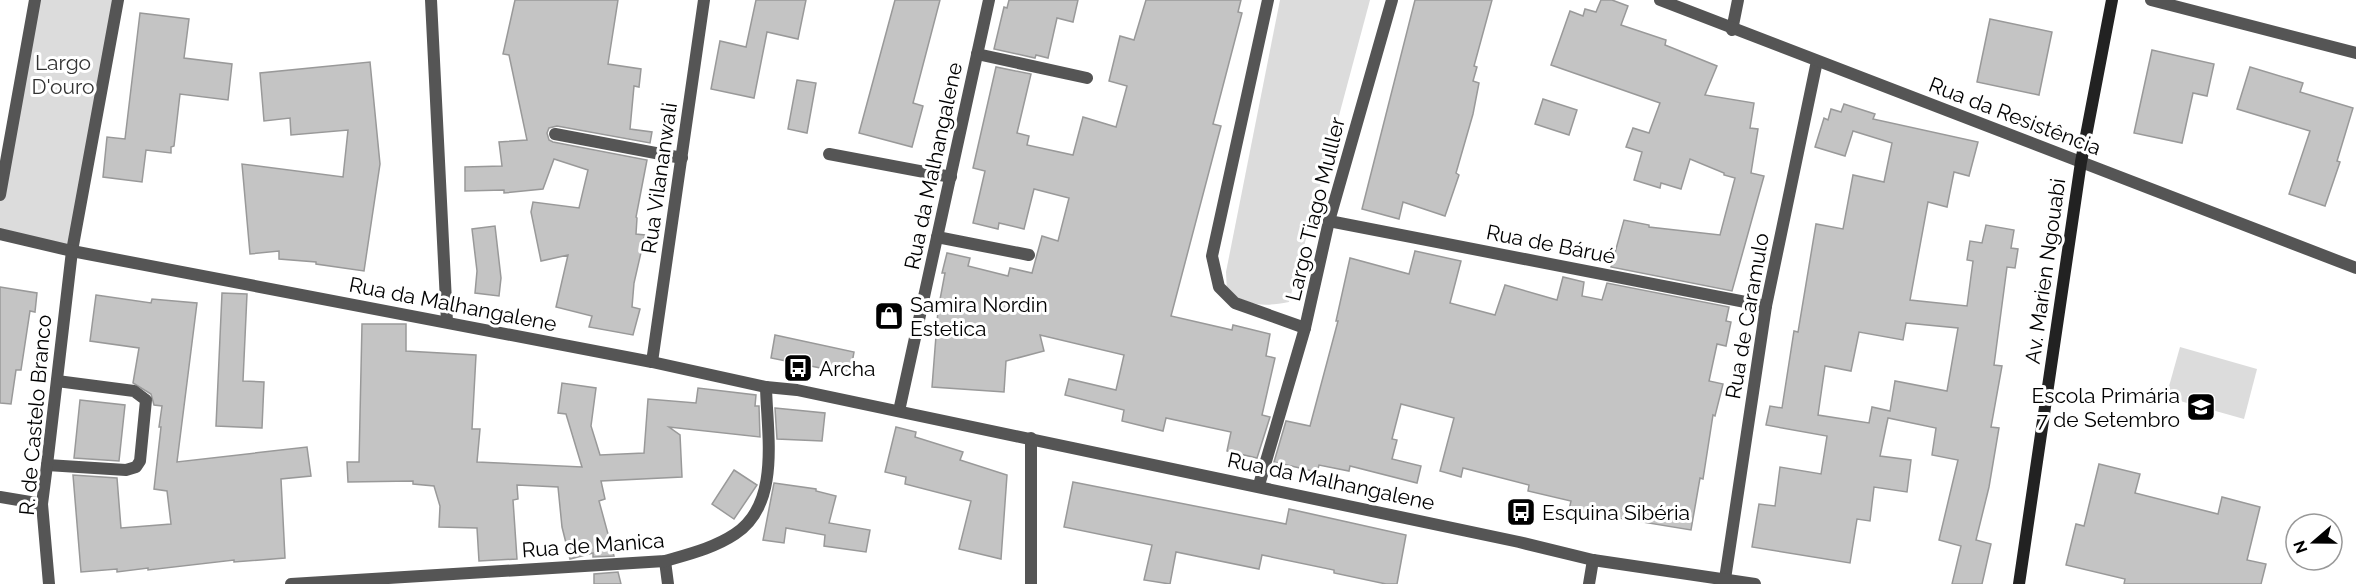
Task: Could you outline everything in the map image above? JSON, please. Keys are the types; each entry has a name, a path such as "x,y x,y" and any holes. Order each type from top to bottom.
{"main road":[{"name":"Av. Marien Ngouabi","path":"2019,584 2081,162 2112,0"}],"street":[{"path":"0,195 35,0"},
{"path":"72,251 118,0"},
{"path":"431,0 447,322"},
{"name":"Rua Vilananwali","path":"652,362 704,0"},
{"name":"Rua da Malhangalene","path":"900,411 989,0"},
{"name":"Largo Tiago Mulller","path":"1268,0 1212,256 1219,287 1234,303 1305,328 1329,221 1392,0"},
{"name":"Rua da Resistência","path":"1660,0 1732,30 2356,268"},
{"path":"1732,30 1738,0"},
{"path":"2151,0 2356,53"},
{"path":"977,54 1087,78"},
{"name":"Rua de Caramulo","path":"1725,579 1766,306 1817,61"},
{"path":"555,134 682,158"},
{"path":"829,154 951,177"},
{"name":"Rua de Bárué","path":"1329,221 1766,306"},
{"name":"Rua da Malhangalene","path":"0,234 72,251 652,362 765,387 797,390 900,411 1258,485 1593,560 1755,584"},
{"path":"937,237 1029,255"},
{"name":"R. de Castelo Branco","path":"49,584 42,504 72,251"},
{"path":"1258,485 1305,328"},
{"path":"46,465 126,470 136,467 140,461 146,400 141,395 134,391 57,381"},
{"name":"Rua de Manica","path":"291,584 665,561 710,547 736,534 762,501 768,479 765,387"},
{"path":"1031,438 1031,584"},
{"path":"0,497 42,504"},
{"path":"1589,584 1593,560"},
{"path":"665,561 668,584"}],"green space":[{"name":"Largo D'ouro","path":"35,0 118,0 72,251 0,234 0,195"},
{"path":"1280,0 1370,0 1289,302 1264,305 1251,303 1227,292 1226,272"},
{"path":"2180,347 2257,369 2244,419 2166,397"}],"building":[{"path":"515,0 618,0 608,64 641,69 639,87 634,86 630,129 652,132 650,143 557,126 549,128 547,133 549,140 553,142 647,160 636,217 636,234 645,235 634,283 632,307 640,309 633,335 589,327 592,316 556,307 568,255 541,261 531,212 533,202 579,208 588,170 554,159 543,189 504,193 504,190 465,191 465,167 502,166 499,142 527,140 509,55 503,54"},
{"path":"756,0 806,0 798,39 767,32 754,98 711,89 720,41 746,47"},
{"path":"895,0 940,0 913,103 923,106 912,147 859,133"},
{"path":"1009,0 1078,0 1073,22 1057,18 1048,58 1036,55 1035,58 994,49 1004,7 1007,8"},
{"path":"1146,0 1241,0 1238,12 1242,13 1213,124 1221,126 1171,316 1232,330 1233,325 1270,334 1266,356 1275,358 1262,415 1270,417 1257,458 1227,451 1231,432 1166,418 1163,431 1122,421 1124,410 1065,395 1069,379 1116,390 1124,355 1040,335 1044,351 1006,361 1004,392 932,387 938,310 945,273 942,273 947,253 970,258 968,266 1008,276 1010,268 1032,273 1042,236 1058,241 1069,198 1034,189 1024,229 999,223 998,229 973,223 985,171 973,168 996,67 1031,74 1017,133 1029,136 1027,145 1073,155 1083,117 1116,127 1127,86 1109,81 1120,36 1134,40"},
{"path":"1415,0 1492,0 1474,66 1477,67 1473,81 1479,83 1473,114 1456,173 1459,175 1445,216 1403,202 1399,219 1362,209"},
{"path":"1601,0 1612,0 1628,6 1621,25 1666,40 1665,45 1717,66 1705,95 1754,103 1750,128 1758,129 1751,173 1764,176 1732,291 1611,267 1624,220 1649,225 1649,227 1720,235 1735,178 1690,159 1681,189 1661,183 1660,188 1634,180 1642,152 1626,147 1633,128 1649,133 1660,103 1551,65 1570,11 1583,16 1585,9 1596,12"},
{"path":"140,13 189,19 184,58 232,64 228,100 180,94 174,146 171,147 171,153 146,150 142,182 103,177 107,137 125,139"},
{"path":"1990,19 2052,32 2039,95 1977,82"},
{"path":"2152,50 2214,64 2207,96 2193,93 2182,143 2134,133"},
{"path":"370,62 380,164 364,271 316,264 316,262 279,259 279,251 250,254 242,164 343,177 348,130 291,135 290,118 264,121 260,73"},
{"path":"2250,67 2303,83 2300,92 2353,108 2337,161 2340,162 2325,206 2289,194 2310,131 2237,109"},
{"path":"797,80 816,83 807,133 788,129"},
{"path":"1543,99 1577,110 1569,135 1535,124"},
{"path":"1844,104 1875,114 1873,119 1978,142 1969,176 1954,172 1947,207 1928,202 1910,300 1967,306 1973,261 1967,260 1970,241 1982,243 1986,225 2014,230 2011,248 2018,249 2015,268 2007,267 1994,365 2002,366 1991,427 1999,428 1989,487 1976,540 1991,544 1982,584 1952,584 1961,546 1939,540 1958,460 1932,455 1936,428 1888,418 1880,456 1911,460 1907,492 1874,487 1870,521 1857,519 1850,563 1752,547 1759,504 1775,506 1780,467 1821,474 1827,436 1766,425 1770,406 1782,408 1794,331 1798,332 1816,224 1843,229 1853,175 1884,182 1892,143 1853,131 1845,156 1815,147 1824,118 1828,120 1831,109 1841,112","holes":["1906,323 1958,328 1947,391 1895,381 1890,411 1872,407 1869,423 1818,415 1825,366 1851,371 1859,332 1903,340"]},
{"path":"495,226 501,278 499,296 475,293 477,271 472,229"},
{"path":"1415,251 1461,261 1450,303 1495,315 1505,285 1557,300 1563,277 1584,282 1582,296 1602,300 1607,283 1729,307 1726,321 1731,322 1726,346 1717,344 1709,381 1723,384 1715,416 1713,415 1703,479 1700,478 1691,530 1569,510 1571,501 1528,491 1529,485 1463,468 1461,477 1440,471 1454,418 1401,404 1392,439 1397,440 1392,459 1421,466 1417,483 1350,466 1349,471 1319,465 1317,472 1274,462 1286,421 1310,426 1338,321 1336,321 1350,258 1409,274"},
{"path":"0,287 37,293 35,312 30,311 21,370 16,370 11,404 0,403"},
{"path":"222,293 247,294 243,381 264,382 262,428 216,426"},
{"path":"96,295 151,303 152,299 197,303 177,462 307,447 311,476 281,479 285,558 234,562 234,560 148,570 148,568 117,572 117,569 81,572 73,475 117,478 121,528 171,524 167,491 154,489 162,406 154,405 151,394 133,383 139,348 90,341"},
{"path":"362,324 406,324 406,351 476,355 472,429 480,429 477,462 582,467 566,414 558,413 562,383 596,388 591,426 600,455 644,453 648,399 696,403 698,388 756,395 755,406 759,406 760,437 669,427 680,435 682,477 601,481 605,499 599,501 614,556 593,557 593,553 570,559 562,527 558,487 517,485 518,499 513,500 517,559 479,561 477,528 439,527 440,506 434,486 413,484 413,481 348,482 347,462 359,462"},
{"path":"775,335 854,352 850,374 771,358"},
{"path":"80,400 125,405 119,461 74,458"},
{"path":"775,408 825,413 822,441 777,439"},
{"path":"896,427 916,432 915,437 963,452 960,460 1007,475 1001,559 959,549 971,501 905,484 906,477 885,472"},
{"path":"2099,464 2140,474 2135,493 2218,514 2222,497 2260,507 2247,560 2266,564 2261,584 2124,584 2125,579 2066,565 2076,524 2084,526"},
{"path":"734,470 757,485 734,519 712,504"},
{"path":"1073,482 1286,524 1289,509 1406,535 1397,584 1386,584 1334,573 1334,570 1262,555 1259,569 1176,552 1170,584 1144,580 1152,545 1064,527"},
{"path":"774,483 816,489 816,491 836,496 829,523 870,530 866,552 824,546 825,535 786,528 784,543 763,540"},
{"path":"618,572 621,584 594,584 594,574"}],"place":[{"name":"Samira Nordin Estetica","path":"889,316"},
{"name":"Archa","path":"798,368"},
{"name":"Escola Primária 7 de Setembro","path":"2201,407"},
{"name":"Esquina Sibéria","path":"1521,512"}]}
